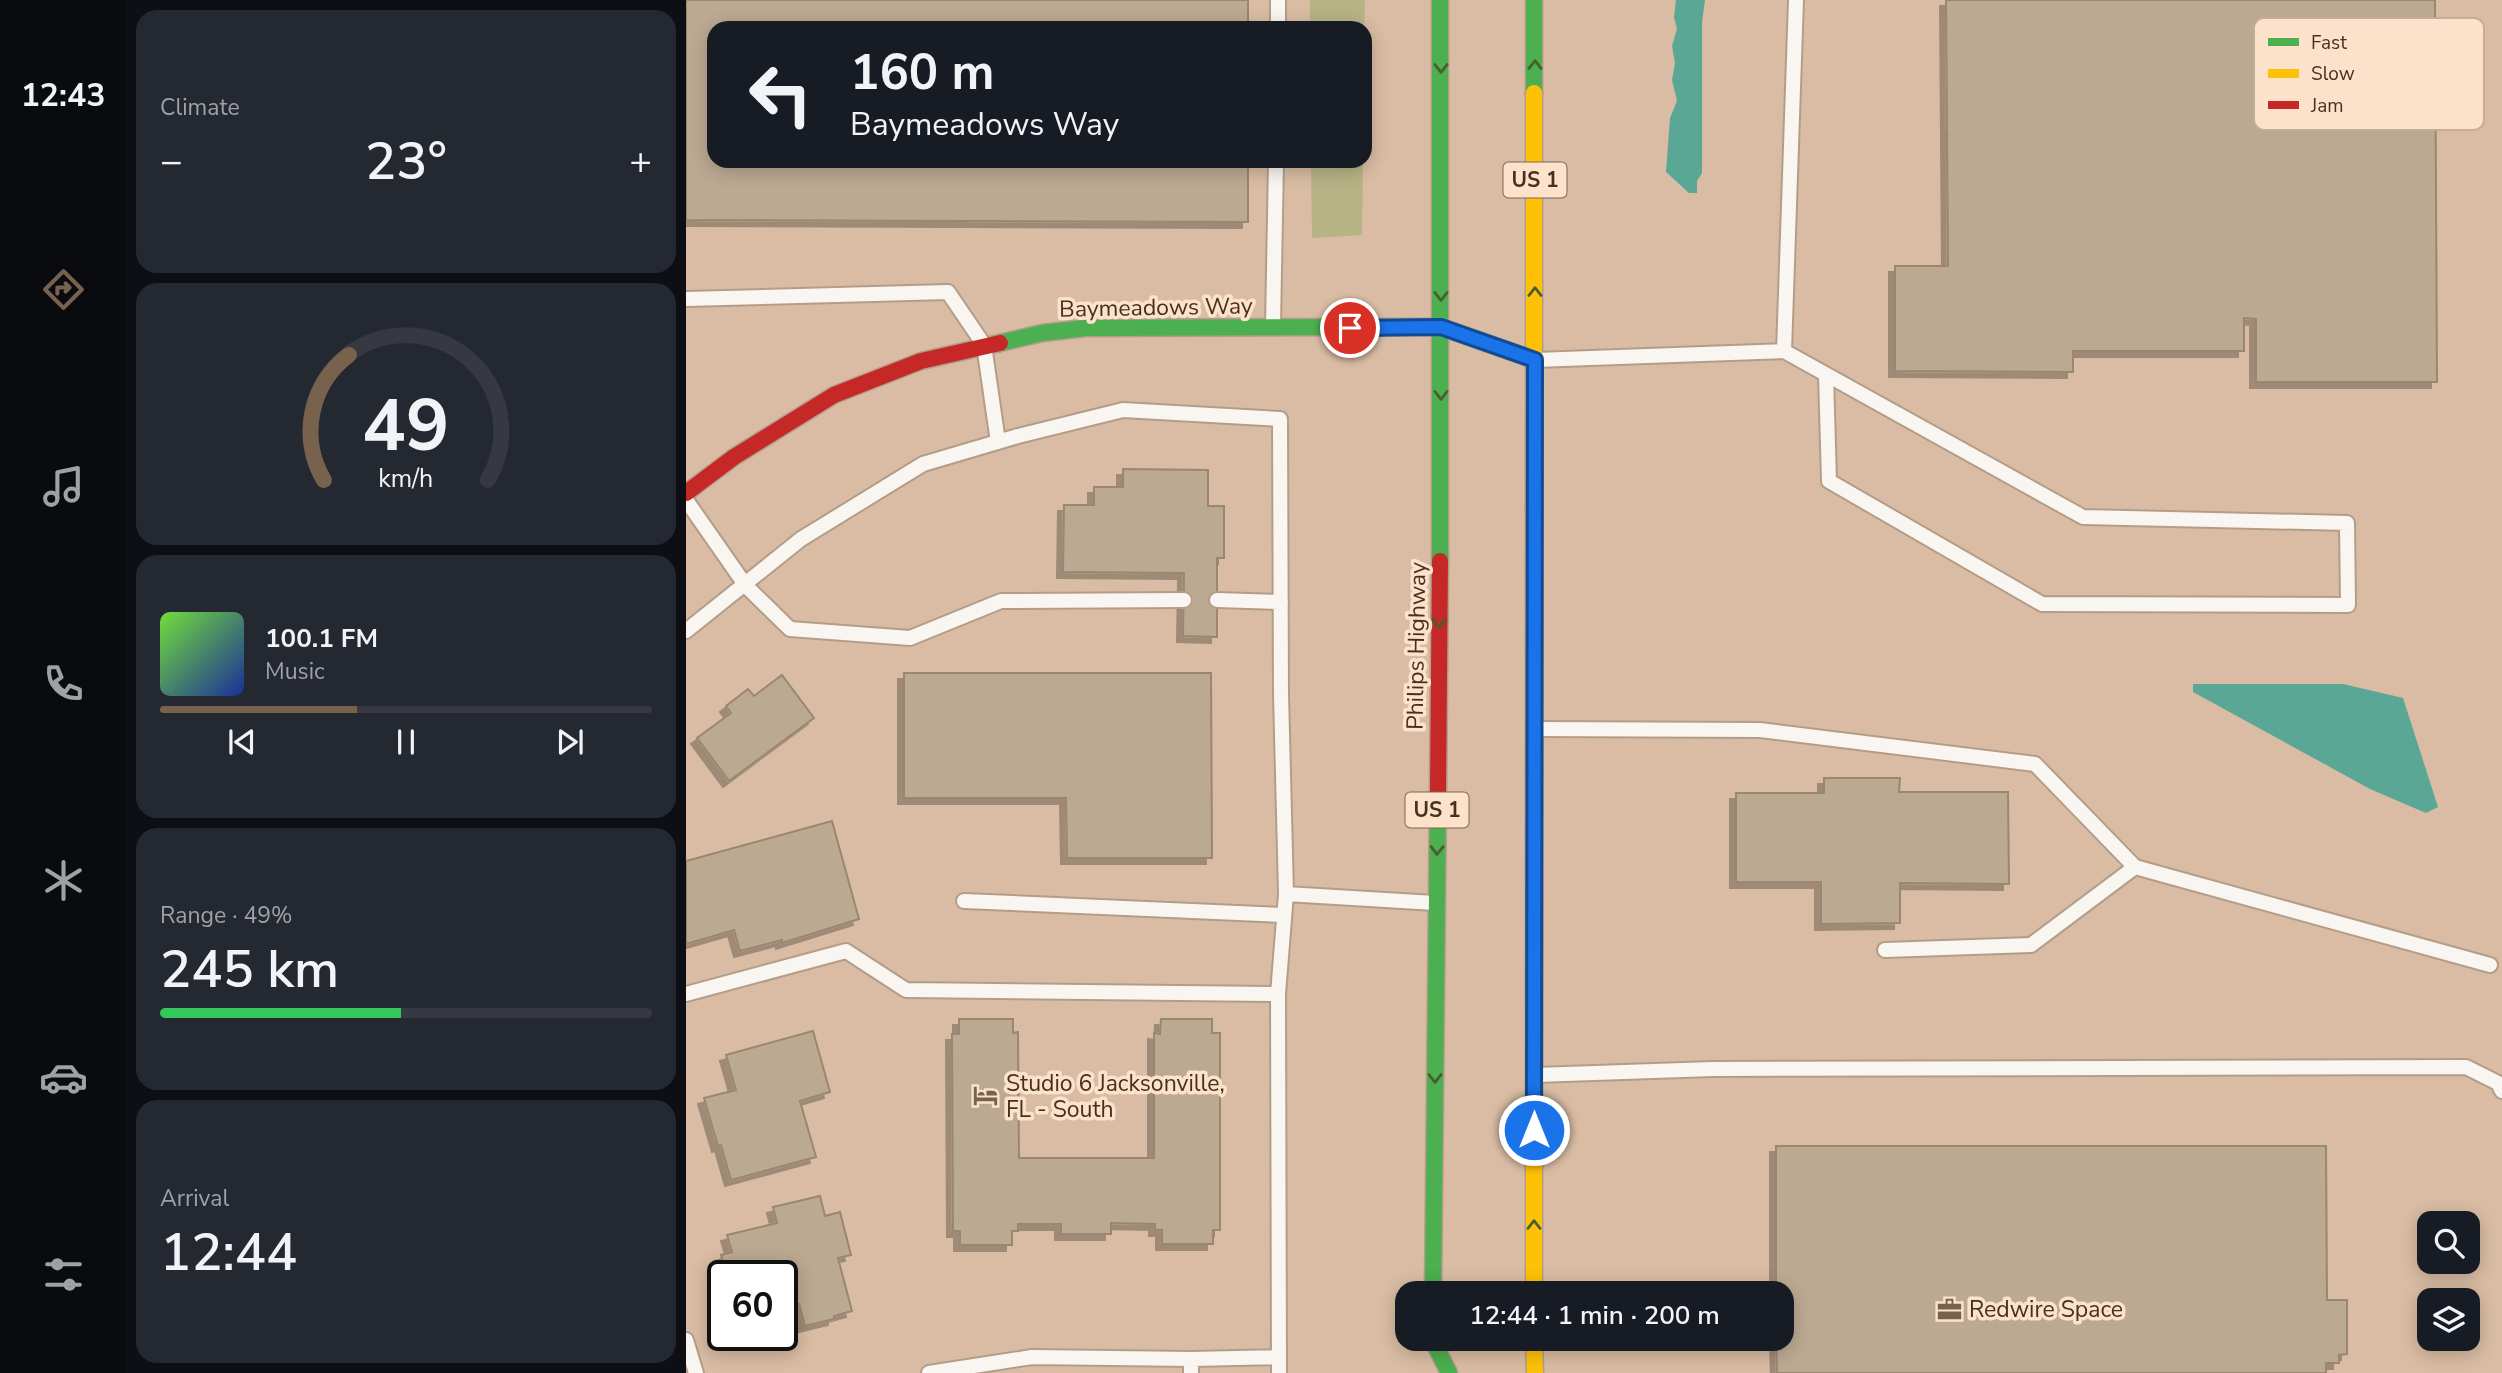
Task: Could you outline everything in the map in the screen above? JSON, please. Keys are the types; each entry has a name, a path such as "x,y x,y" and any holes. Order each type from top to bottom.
{"main road":[{"name":"Philips Highway","path":"1433,1281 1441,327 1440,0"},
{"name":"US 1","path":"1534,1281 1535,0"},
{"name":"Baymeadows Way","path":"686,492 734,457 834,395 920,360 1042,332 1086,328 1441,327 1535,360"},
{"path":"1433,1351 1433,1373"},
{"path":"1438,1351 1449,1373"},
{"path":"1534,1351 1535,1373"}],"lane":[{"path":"1278,21 1279,0"},
{"path":"1784,351 1796,0"},
{"path":"1273,328 1276,168"},
{"path":"686,299 948,292 984,345 998,442"},
{"path":"1535,360 1784,351 2083,517 2347,523 2348,605 2042,604 1829,481 1826,375"},
{"path":"686,631 801,540 923,464 1123,410 1280,419 1286,894 1278,994 1279,1373"},
{"path":"686,500 746,586 790,629 910,638 1001,601 1184,600"},
{"path":"1217,600 1281,602"},
{"path":"1535,729 1760,730 2035,765 2135,867 2490,965"},
{"path":"1885,950 2031,945 2135,867"},
{"path":"1286,894 1436,903"},
{"path":"964,901 1284,915"},
{"path":"686,994 846,951 906,990 1278,994"},
{"path":"1533,1075 1713,1069 2466,1067 2498,1083 2502,1091"},
{"path":"686,1340 696,1373"},
{"path":"929,1373 1032,1357 1191,1366 1279,1357"}],"shaded area":[{"path":"1310,0 1365,0 1364,21 1310,21"},
{"path":"1311,168 1363,168 1362,235 1312,238"}],"water":[{"path":"1676,0 1705,0 1702,22 1702,173 1697,181 1697,193 1689,193 1666,172 1670,118 1677,101 1672,80 1675,63 1672,46 1677,29 1674,17"},
{"path":"2193,684 2343,684 2403,698 2438,807 2426,813 2370,789 2193,692"}],"building":[{"path":"686,0 1248,0 1248,21 707,21 707,168 1248,168 1248,222 686,220"},
{"path":"1946,0 2435,0 2435,18 2254,18 2254,130 2436,130 2437,382 2256,382 2256,319 2244,318 2244,351 2073,351 2073,372 1895,371 1895,266 1948,266"},
{"path":"1123,469 1208,470 1208,506 1224,506 1224,558 1217,558 1217,637 1183,636 1184,573 1063,572 1064,505 1094,505 1094,487 1123,487"},
{"path":"904,673 1211,673 1212,858 1067,858 1066,798 904,798"},
{"path":"782,675 814,718 729,781 697,738 731,713 726,706 748,689 754,696"},
{"path":"1824,778 1900,778 1899,792 2008,792 2009,884 1900,883 1900,923 1821,924 1821,882 1736,882 1736,793 1824,793"},
{"path":"832,821 859,919 782,943 782,940 740,951 734,930 686,944 686,861"},
{"name":"Studio 6 Jacksonville, FL - South","path":"959,1019 1013,1019 1013,1033 1018,1032 1019,1158 1154,1158 1154,1033 1160,1034 1161,1019 1212,1019 1212,1033 1220,1033 1220,1230 1213,1230 1213,1244 1162,1244 1162,1230 1155,1230 1155,1224 1111,1223 1111,1234 1061,1234 1061,1224 1018,1224 1018,1231 1012,1231 1012,1245 960,1245 960,1231 953,1231 952,1034 959,1034"},
{"path":"813,1031 830,1092 800,1101 816,1157 731,1180 704,1098 736,1090 726,1055"},
{"path":"1776,1146 2326,1146 2327,1300 2347,1300 2347,1354 2339,1355 2339,1363 2326,1363 2326,1373 1777,1373 1776,1351 1794,1351 1794,1281 1776,1281"},
{"path":"820,1196 825,1216 840,1212 851,1255 838,1258 852,1311 834,1316 834,1319 805,1326 798,1304 798,1260 722,1260 721,1255 732,1252 727,1235 777,1223 773,1207"}],"traffic: fast":[{"path":"1440,0 1440,561"},
{"path":"1534,0 1534,93"},
{"path":"1000,343 1042,333 1086,328 1379,327"},
{"path":"1433,1281 1438,793"},
{"path":"1438,1351 1449,1373"}],"traffic: slow":[{"path":"1534,93 1534,509"},
{"path":"1379,327 1441,327 1535,360"},
{"path":"1534,769 1534,1281"},
{"path":"1534,1351 1535,1373"}],"traffic: jam":[{"path":"686,493 734,457 834,395 921,361 1000,343"},
{"path":"1534,509 1534,769"},
{"path":"1438,793 1440,561"}],"place":[{"name":"Studio 6 Jacksonville, FL - South","path":"986,1096"},
{"name":"Redwire Space","path":"1949,1309"}],"route":[{"path":"1350,328 1441,327 1535,360 1534,1130"}]}
